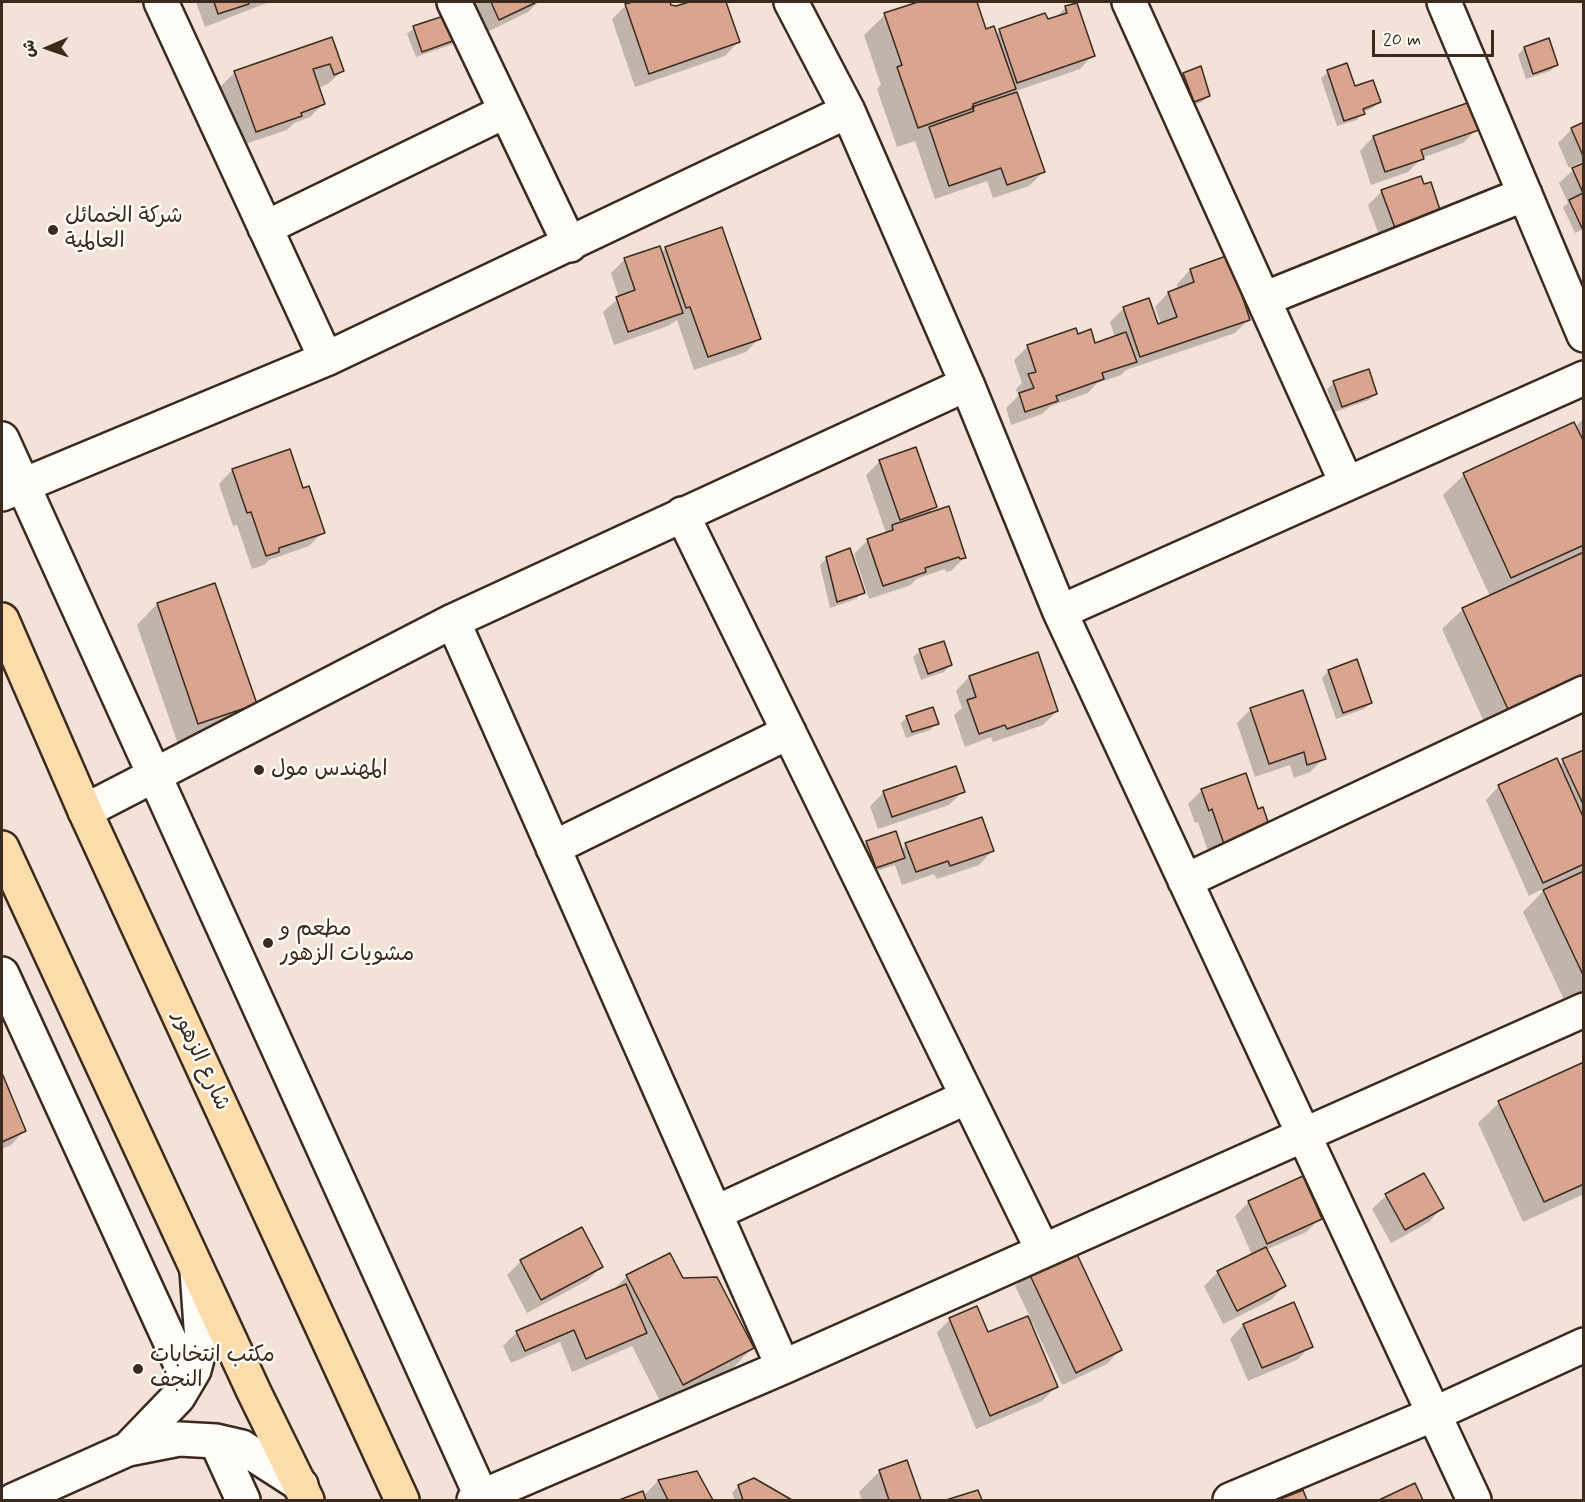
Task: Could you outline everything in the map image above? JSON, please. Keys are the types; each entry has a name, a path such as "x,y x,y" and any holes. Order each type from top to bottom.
{"main road":[{"name":"شارع الزهور","path":"2,620 85,811 402,1500"},
{"path":"2,848 197,1271 304,1493"}],"street":[{"path":"161,2 326,359"},
{"path":"454,2 570,245"},
{"path":"791,2 848,111 967,384 1059,612 1474,1500"},
{"path":"1129,2 1347,482"},
{"path":"1444,2 1584,335"},
{"path":"265,228 506,111"},
{"path":"12,490 326,359 848,111"},
{"path":"1264,299 1525,194"},
{"path":"1059,612 1584,378"},
{"path":"85,811 453,621 967,384"},
{"path":"2,439 12,490 156,774 480,1499 783,1367 1584,1010"},
{"path":"682,514 1043,1251"},
{"path":"453,621 783,1367"},
{"path":"1185,880 1584,693"},
{"path":"553,848 789,732"},
{"path":"2,974 188,1380"},
{"path":"715,1213 967,1096"},
{"path":"128,1449 178,1397 194,1370 202,1340 197,1271"},
{"path":"1230,1500 1434,1414 1584,1345"},
{"path":"14,1500 128,1449 179,1439 216,1441 242,1447 304,1493"},
{"path":"216,1441 243,1500"}],"building":[{"path":"214,2 248,2 249,4 218,14"},
{"path":"491,2 537,2 499,20"},
{"path":"670,2 671,5 676,6 689,2 726,2 740,42 649,74 625,4"},
{"path":"918,2 977,2 986,29 994,26 1016,89 973,104 974,108 918,128 897,67 902,65 884,13"},
{"path":"1077,3 1095,56 1017,83 999,29 1045,13 1048,19 1067,13 1065,6"},
{"path":"456,12 464,37 422,52 413,26"},
{"path":"332,37 344,71 334,75 330,64 313,69 325,104 301,113 302,116 256,132 234,71"},
{"path":"1549,38 1558,65 1533,74 1524,47"},
{"path":"1347,63 1355,86 1373,80 1381,102 1363,109 1365,114 1344,121 1327,70"},
{"path":"1201,66 1210,96 1194,102 1183,73"},
{"path":"1017,92 1045,172 1007,185 1001,168 949,186 929,127 974,111 972,107"},
{"path":"1470,102 1479,130 1421,150 1424,159 1385,172 1373,136"},
{"path":"1584,122 1584,155 1583,156 1571,128"},
{"path":"1584,163 1584,193 1583,193 1572,168"},
{"path":"1421,176 1424,184 1431,182 1441,213 1398,236 1381,190"},
{"path":"1583,193 1584,227 1582,228 1569,200"},
{"path":"722,227 761,339 708,357 690,307 686,308 665,247"},
{"path":"660,246 683,313 628,332 616,297 635,290 624,258"},
{"path":"1229,255 1250,320 1140,357 1123,307 1149,298 1158,324 1177,317 1168,292 1194,282 1190,269"},
{"path":"1076,328 1078,334 1091,329 1095,343 1126,332 1137,362 1102,373 1104,379 1056,396 1058,401 1025,412 1019,393 1034,388 1028,374 1036,372 1027,345"},
{"path":"1369,369 1377,394 1342,407 1333,381"},
{"path":"1574,422 1584,442 1584,545 1511,578 1463,473"},
{"path":"916,447 937,507 900,520 879,460"},
{"path":"290,449 303,488 309,486 325,533 279,548 279,552 266,556 251,512 247,513 232,469"},
{"path":"949,506 966,558 960,559 959,557 925,568 926,572 883,586 867,539 893,530 892,525"},
{"path":"850,548 865,593 837,602 826,557"},
{"path":"1584,552 1584,682 1511,716 1462,608"},
{"path":"215,583 257,704 198,724 157,603"},
{"path":"944,641 952,665 928,674 919,649"},
{"path":"1038,652 1058,711 1007,729 1005,725 979,734 967,700 976,697 969,676"},
{"path":"1357,659 1372,703 1343,713 1328,670"},
{"path":"1303,690 1326,759 1307,765 1304,752 1269,764 1250,708"},
{"path":"933,707 939,724 912,732 906,716"},
{"path":"1584,750 1584,806 1562,759"},
{"path":"1557,758 1584,819 1584,864 1543,883 1498,785"},
{"path":"956,766 965,792 892,817 883,791"},
{"path":"1246,773 1258,809 1263,807 1271,831 1226,850 1212,809 1209,811 1201,789"},
{"path":"982,817 994,851 950,866 948,861 916,872 905,843"},
{"path":"896,831 905,858 876,868 866,841"},
{"path":"1584,871 1584,977 1543,890"},
{"path":"1584,1062 1584,1184 1544,1202 1498,1101"},
{"path":"2,1073 26,1131 2,1142"},
{"path":"1424,1173 1444,1208 1405,1230 1385,1194"},
{"path":"1303,1176 1322,1219 1267,1244 1248,1201"},
{"path":"582,1227 603,1267 541,1300 520,1260"},
{"path":"1266,1247 1286,1286 1237,1311 1217,1271"},
{"path":"1075,1250 1122,1350 1076,1373 1028,1271"},
{"path":"670,1253 683,1278 717,1277 754,1348 683,1385 626,1275"},
{"path":"626,1284 647,1333 586,1359 574,1330 525,1351 516,1331"},
{"path":"1294,1302 1313,1347 1262,1368 1243,1324"},
{"path":"977,1306 988,1332 1028,1316 1058,1387 990,1416 949,1318"},
{"path":"907,1460 921,1500 889,1500 879,1470"},
{"path":"697,1471 713,1500 668,1500 658,1480"},
{"path":"754,1478 792,1500 743,1500 738,1485"},
{"path":"1415,1483 1423,1500 1379,1500"},
{"path":"978,1490 982,1500 946,1500"},
{"path":"1303,1490 1307,1500 1278,1500"},
{"path":"643,1491 646,1500 619,1500"}],"place":[{"name":"شركة الخمائل العالمية","path":"53,230"},
{"name":"المهندس مول","path":"259,770"},
{"name":"مطعم و مشويات الزهور","path":"268,943"},
{"name":"مكتب انتخابات النجف","path":"138,1369"}]}
